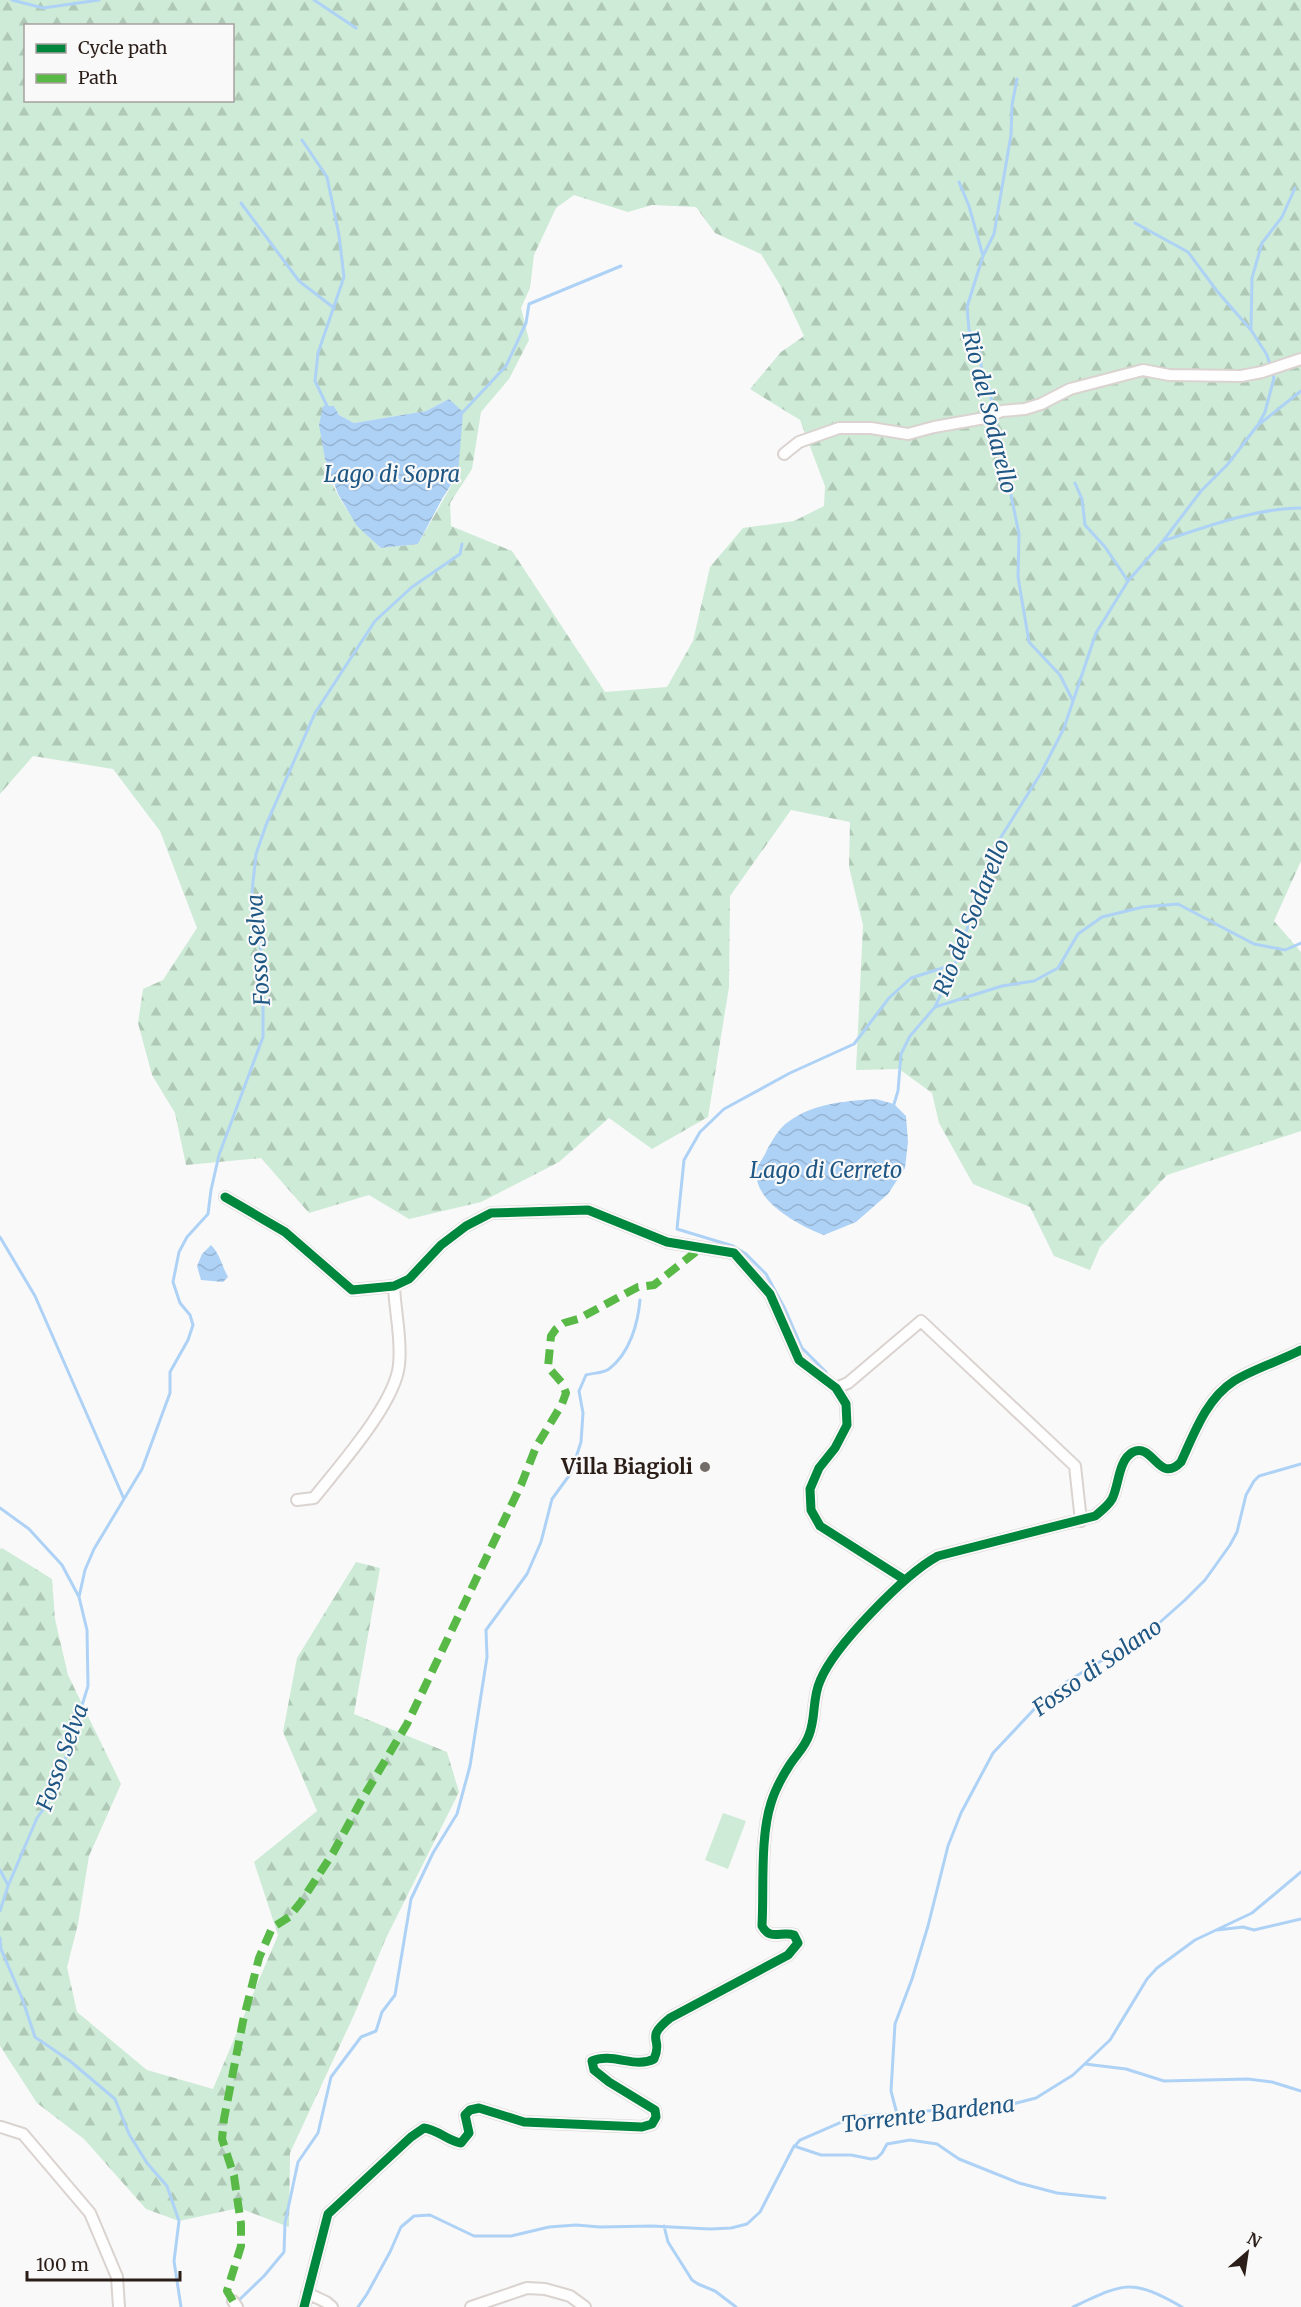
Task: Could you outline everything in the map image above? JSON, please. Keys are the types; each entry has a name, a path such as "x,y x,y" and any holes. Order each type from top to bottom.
{"street":[{"path":"784,454 799,442 839,428 871,428 908,434 985,418 1002,411 1033,407 1070,389 1143,370 1169,375 1241,376 1262,372 1301,359"},
{"path":"225,1197 285,1232 352,1290 394,1286 409,1279 441,1245 491,1213 588,1210 668,1242 734,1253 770,1294 799,1360 836,1388 846,1404 847,1425 835,1448 814,1478 810,1489 811,1510 820,1526 905,1580"},
{"path":"297,1500 314,1498 382,1407 394,1382 399,1367 400,1333 394,1286"},
{"path":"836,1388 848,1383 921,1321 1075,1466 1081,1521"},
{"path":"304,2307 328,2214 411,2137 424,2128 436,2130 451,2142 461,2143 469,2133 465,2115 470,2110 479,2108 524,2122 642,2127 652,2124 656,2117 655,2110 609,2082 594,2070 592,2061 602,2056 647,2063 654,2060 658,2051 654,2039 657,2029 670,2018 788,1955 795,1948 798,1943 794,1935 790,1933 770,1935 765,1933 762,1926 766,1828 771,1803 789,1765 810,1735 814,1696 829,1665 854,1632 923,1564 952,1551 1095,1516 1112,1498 1127,1458 1133,1452 1140,1450 1147,1453 1162,1467 1169,1469 1176,1467 1181,1462 1212,1401 1223,1389 1236,1380 1301,1350"},
{"path":"1,2127 23,2134 90,2213 117,2277 119,2307"},
{"path":"471,2307 527,2288 545,2289 570,2296 585,2307"},
{"path":"307,2293 332,2307"}],"green space":[{"path":"0,0 1301,0 1301,861 1274,921 1301,952 1301,1131 1167,1175 1100,1247 1090,1270 1054,1256 1030,1207 973,1184 939,1123 932,1093 899,1069 856,1070 863,925 849,867 850,822 791,810 730,896 729,987 708,1117 652,1149 609,1118 559,1162 481,1202 409,1219 369,1195 309,1213 261,1158 186,1165 175,1113 152,1075 138,1023 143,989 163,980 197,928 160,831 113,769 33,756 0,794","holes":["574,195 628,212 652,205 696,207 715,233 761,254 780,285 804,336 781,352 750,389 800,420 825,486 824,506 794,521 743,528 710,567 693,641 667,687 605,692 512,551 451,526 450,503 472,469 481,412 509,379 529,340 521,308 530,288 534,255 556,208","449,399 458,450 458,474 418,544 381,548 353,518 333,484 325,458 323,406 334,406 339,415 354,423 426,411"]},
{"path":"2,1548 52,1579 55,1619 68,1675 121,1784 89,1856 78,1924 67,1967 77,2012 147,2070 213,2089 278,1935 254,1862 317,1811 283,1732 297,1658 356,1562 380,1568 354,1714 447,1752 459,1792 386,1938 354,2015 290,2153 289,2227 239,2208 179,2221 146,2209 84,2139 37,2103 0,2046 0,1549"},
{"path":"723,1813 746,1821 728,1869 705,1860"}],"water":[{"name":"Lago di Sopra","path":"449,399 463,412 458,474 418,544 381,548 357,526 338,494 325,459 319,425 323,406 334,406 339,415 354,423 426,411"},
{"name":"Lago di Cerreto","path":"876,1099 894,1104 906,1116 908,1142 905,1168 888,1194 856,1222 824,1235 790,1218 769,1201 761,1191 757,1180 757,1168 778,1131 798,1116 819,1107 841,1102"},
{"path":"211,1245 219,1256 228,1277 223,1282 201,1280 197,1266 202,1254"}],"waterway":[{"path":"12,0 43,8 99,0"},
{"path":"314,0 356,28"},
{"name":"Rio del Sodarello","path":"1017,79 1012,105 1011,135 994,234 983,256 967,307 969,330 980,351 982,376 989,388 1019,534 1018,577 1029,642 1060,675 1072,699"},
{"path":"302,140 327,177 339,235 344,277 318,353 315,381 327,406"},
{"path":"959,182 969,206 983,256"},
{"path":"1251,329 1252,278 1262,243 1282,217 1295,188"},
{"path":"241,203 299,281 334,308"},
{"path":"1135,223 1188,252 1217,291 1251,330 1267,355 1274,378 1265,412 1259,423"},
{"path":"463,412 506,366 526,323 529,304 621,266"},
{"name":"Rio del Sodarello","path":"894,1104 898,1091 901,1054 910,1036 935,1007 955,964 996,845 1041,773 1064,728 1096,633 1128,581 1163,541 1201,491 1228,464 1257,426 1301,391"},
{"path":"1075,483 1082,499 1085,525 1105,547 1128,581"},
{"path":"1163,541 1249,515 1301,508"},
{"name":"Fosso Selva","path":"124,1499 142,1469 170,1393 170,1372 188,1340 193,1325 190,1315 180,1303 173,1282 179,1252 187,1237 208,1214 219,1155 263,1037 263,965 252,892 256,854 266,825 315,713 375,621 412,587 460,554 462,544"},
{"path":"935,1007 1002,986 1034,981 1058,968 1078,934 1102,917 1143,907 1178,904 1254,944 1285,950 1301,943"},
{"path":"826,1372 802,1348 766,1274 746,1254 733,1246 677,1229 684,1160 700,1132 724,1109 790,1073 854,1044 889,998 911,978 955,964"},
{"name":"Fosso Selva","path":"0,1237 35,1296 124,1499 94,1549 85,1570 79,1597"},
{"path":"237,2302 264,2276 284,2252 285,2223 298,2162 318,2133 331,2077 361,2037 376,2031 382,2012 395,1995 411,1899 433,1853 457,1814 470,1766 487,1657 486,1630 527,1574 541,1542 552,1499 571,1473 581,1442 583,1413 579,1391 586,1375 607,1370 622,1355 635,1328 640,1300"},
{"name":"Fosso di Solano","path":"897,2114 891,2091 895,2024 928,1926 948,1846 961,1813 993,1753 1041,1702 1068,1681 1149,1632 1205,1580 1237,1532 1246,1495 1259,1476 1301,1464"},
{"name":"Fosso Selva","path":"0,1508 29,1529 62,1565 79,1597 87,1630 88,1686 66,1757 47,1804 37,1818 8,1886 0,1911"},
{"path":"0,1870 8,1885"},
{"name":"Torrente Bardena","path":"358,2307 390,2252 401,2227 414,2216 430,2215 474,2236 511,2236 549,2227 576,2225 731,2228 747,2224 760,2212 793,2148 800,2140 839,2123 865,2116 976,2107 997,2108 1036,2098 1073,2075 1110,2040 1147,1979 1157,1968 1195,1940 1252,1913 1301,1872"},
{"path":"1217,1930 1243,1927 1254,1930 1301,1919"},
{"name":"Fosso Selva","path":"0,1938 1,1949 22,1998 35,2037 70,2061 115,2099 129,2134 147,2163 167,2186 179,2221 174,2261 181,2307"},
{"path":"1085,2064 1126,2069 1164,2081 1248,2079 1272,2082 1301,2091"},
{"path":"794,2146 821,2155 851,2155 871,2159 877,2158 887,2144 910,2140 937,2144 959,2159 1019,2183 1057,2193 1105,2198"},
{"path":"664,2226 668,2242 692,2280 715,2291 736,2307"},
{"path":"1073,2307 1104,2293 1128,2287 1151,2291 1182,2307"}],"marked path":[{"path":"233,2301 227,2291 241,2246 241,2224 234,2176 222,2139 224,2119 243,2021 259,1958 272,1928 289,1917 301,1902 333,1853 407,1724 521,1485 536,1447 562,1404 566,1393 562,1383 548,1367 551,1336 564,1323 578,1319 638,1287 654,1285 702,1247"}],"cycle path":[{"path":"225,1197 285,1232 352,1290 394,1286 409,1279 441,1245 466,1226 491,1213 588,1210 667,1242 734,1253 770,1294 799,1360 836,1388 846,1404 847,1425 835,1448 819,1468 810,1489 811,1510 820,1526 905,1580"},
{"path":"304,2307 328,2214 411,2137 424,2128 461,2143 469,2133 465,2115 470,2110 479,2108 524,2122 642,2127 652,2124 656,2117 655,2110 609,2082 594,2070 592,2061 608,2058 647,2062 654,2059 657,2046 656,2035 670,2018 788,1955 798,1943 794,1935 772,1934 765,1931 762,1926 765,1831 779,1784 809,1735 820,1681 828,1666 855,1631 890,1594 938,1556 1095,1516 1112,1499 1124,1461 1133,1452 1146,1453 1161,1466 1167,1469 1173,1468 1181,1462 1208,1407 1224,1388 1241,1377 1301,1350"}],"place":[{"name":"Villa Biagioli","path":"705,1467"}]}
